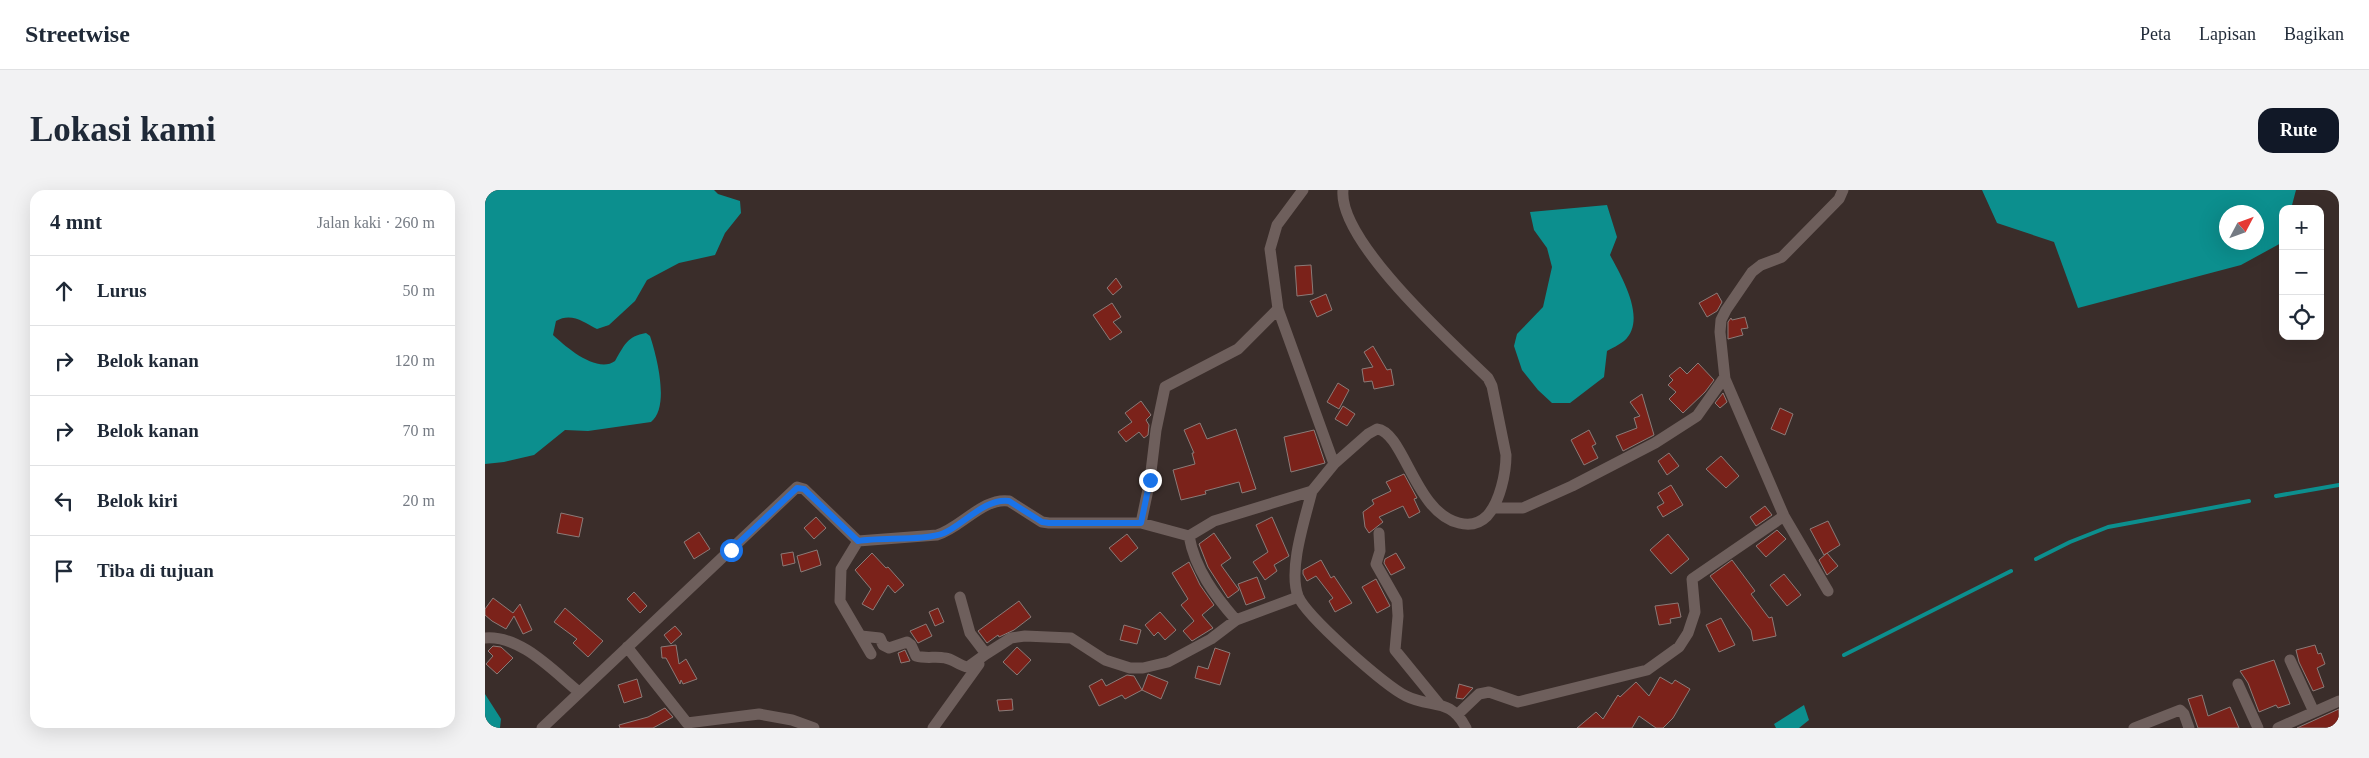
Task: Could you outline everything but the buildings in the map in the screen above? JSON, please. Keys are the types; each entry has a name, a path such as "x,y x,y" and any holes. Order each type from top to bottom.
{"street":[{"path":"1303,190 1273,234 1270,248 1278,310 1334,464"},
{"path":"1343,190 1347,213 1363,242 1396,284 1445,337 1488,378 1492,386 1506,463 1494,508 1483,520 1473,524 1454,522 1440,515 1429,504 1391,440 1382,429 1373,430 1334,464 1311,491 1295,574 1298,597 1357,660 1408,698 1439,704 1458,714 1466,728"},
{"path":"1827,590 1784,516 1724,378 1720,332 1721,320 1737,292 1752,272 1761,265 1782,257 1790,250 1839,198 1843,190"},
{"path":"1141,523 1150,480 1156,430 1165,388 1237,349 1278,310"},
{"path":"1494,508 1523,508 1572,486 1655,443 1697,416 1724,378"},
{"path":"542,728 797,488 804,489 858,541 937,536 983,508 1003,500 1009,501 1042,522 1141,523 1189,536 1214,521 1311,491"},
{"path":"1458,714 1479,694 1489,692 1518,702 1647,670 1679,647 1689,633 1694,618 1692,579 1784,516"},
{"path":"1379,533 1381,552 1376,564 1397,601 1395,650 1439,704"},
{"path":"1189,536 1190,545 1210,589 1236,620"},
{"path":"858,541 841,569 840,601 871,654"},
{"path":"960,597 970,633 985,654"},
{"path":"861,636 880,638 883,645 889,648 907,642 911,644 916,656 945,658 962,667 968,667 1011,638 1025,636 1071,638 1105,660 1130,668 1143,668 1174,659 1211,638 1236,620 1298,597"},
{"path":"485,638 498,638 524,649 579,692"},
{"path":"627,647 687,723 759,714 792,720 814,728"},
{"path":"933,728 985,654"},
{"path":"2290,660 2314,712"},
{"path":"2238,684 2258,728"},
{"path":"2278,728 2339,701"},
{"path":"2134,728 2180,710 2184,714 2189,728"}],"water":[{"path":"485,190 714,190 718,194 740,201 741,213 725,233 715,255 679,263 647,280 635,301 609,325 597,329 582,321 567,317 556,321 553,335 582,357 600,364 608,364 615,361 630,339 646,333 650,336 656,356 661,394 657,415 651,422 588,431 565,430 534,455 485,464"},
{"path":"1982,190 2296,190 2292,205 2279,205 2279,244 2241,265 2078,308 2054,242 1997,223"},
{"path":"1607,205 1617,237 1610,255 1630,298 1633,310 1631,332 1624,341 1607,351 1604,377 1570,403 1552,403 1538,390 1522,370 1514,346 1517,334 1543,307 1552,267 1547,248 1534,230 1530,212"},
{"path":"485,694 501,719 500,728 485,728"},
{"path":"1804,705 1809,720 1799,728 1776,728 1774,724"}],"waterway":[{"path":"2276,496 2339,485"},
{"path":"2036,559 2070,542 2108,527 2249,501"},
{"path":"1844,655 2011,571"}],"route":[{"path":"731,550 792,491 801,487 833,515 858,541 937,536 957,526 983,508 1003,500 1009,501 1042,522 1086,524 1141,523 1150,480"}]}
